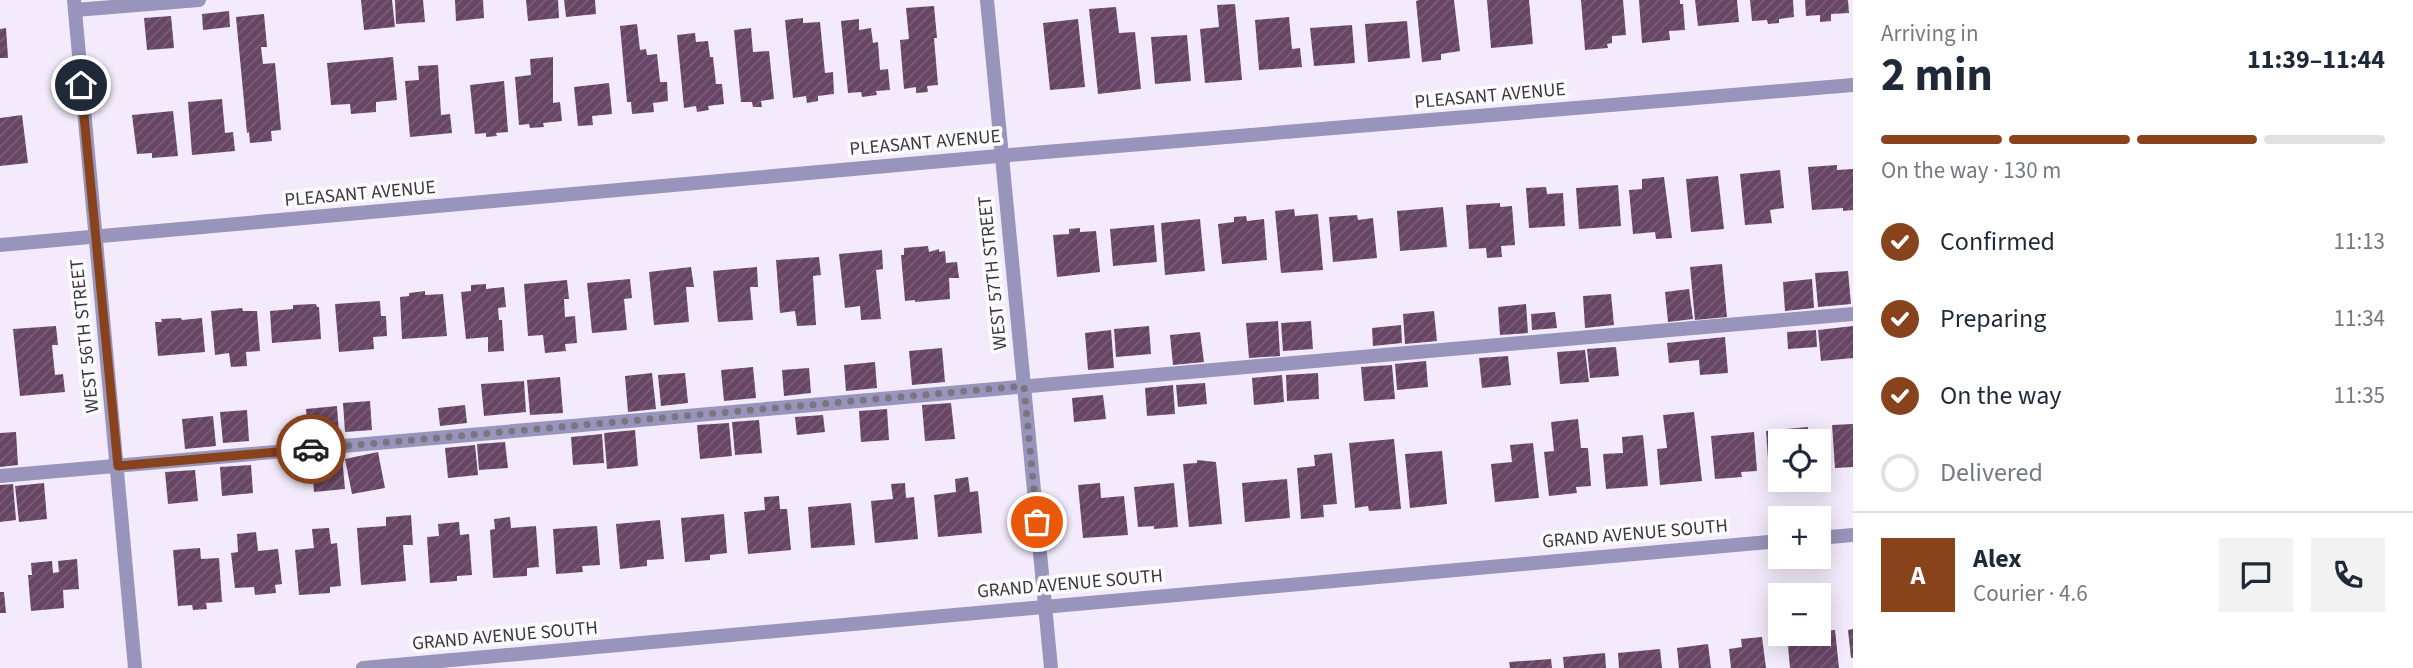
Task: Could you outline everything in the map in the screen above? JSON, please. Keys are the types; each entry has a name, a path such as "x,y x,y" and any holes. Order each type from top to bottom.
{"street":[{"path":"74,5 199,0"},
{"name":"WEST 57TH STREET","path":"987,0 1051,668"},
{"name":"WEST 56TH STREET","path":"74,5 135,668"},
{"name":"PLEASANT AVENUE","path":"0,245 1001,156 1853,86"},
{"path":"0,476 1853,314"},
{"path":"1831,537 1853,535"},
{"name":"GRAND AVENUE SOUTH","path":"363,668 1768,542"}],"building":[{"path":"361,0 392,0 395,27 364,30"},
{"path":"395,0 423,0 425,22 396,24"},
{"path":"455,0 483,0 484,18 456,21"},
{"path":"526,0 558,0 559,18 528,21"},
{"path":"564,0 595,0 596,14 566,17"},
{"path":"1454,0 1460,51 1441,54 1441,60 1422,62 1416,1"},
{"path":"1487,0 1529,0 1533,44 1491,48"},
{"path":"1581,0 1623,0 1626,35 1612,36 1612,43 1607,44 1608,48 1585,50"},
{"path":"1639,0 1680,0 1680,4 1683,4 1685,30 1669,31 1670,40 1642,43"},
{"path":"1695,0 1737,0 1739,22 1698,26"},
{"path":"1750,0 1793,0 1794,17 1779,19 1779,23 1768,24 1767,20 1752,21"},
{"path":"1805,0 1848,0 1849,13 1831,14 1831,21 1820,22 1820,15 1806,16"},
{"path":"1235,4 1242,80 1205,83 1200,29 1219,27 1217,5"},
{"path":"934,6 938,85 927,86 928,92 916,93 916,87 904,89 900,40 909,39 906,8"},
{"path":"1116,7 1119,33 1135,32 1141,89 1098,94 1089,9"},
{"path":"229,11 230,27 203,30 202,14"},
{"path":"264,14 267,47 261,47 263,64 275,63 281,130 271,131 272,141 250,143 236,17"},
{"path":"171,16 174,48 147,50 144,18"},
{"path":"1289,17 1292,49 1300,48 1302,67 1259,70 1255,20"},
{"path":"803,18 803,23 820,22 825,73 833,72 834,94 818,96 818,101 807,103 806,96 793,98 785,20"},
{"path":"859,19 859,30 871,28 873,43 878,42 880,70 888,69 890,90 876,91 877,95 862,97 861,92 848,93 841,21"},
{"path":"1078,19 1085,87 1050,90 1043,23"},
{"path":"1407,21 1410,58 1368,62 1365,24"},
{"path":"637,24 640,50 646,49 647,55 657,54 660,82 667,82 668,101 653,103 654,112 632,114 631,102 627,102 620,26"},
{"path":"1352,25 1355,63 1314,66 1310,28"},
{"path":"6,28 8,58 0,58 0,29"},
{"path":"751,28 753,52 769,51 774,99 761,101 762,107 753,107 752,102 741,102 734,30"},
{"path":"695,33 696,42 708,41 716,84 722,84 724,104 708,106 709,110 697,112 696,106 684,108 677,35"},
{"path":"1187,35 1191,81 1155,84 1151,37"},
{"path":"393,57 397,100 376,102 376,112 351,114 350,104 331,105 327,63"},
{"path":"553,57 553,103 560,102 562,121 543,123 544,127 530,128 529,124 519,125 515,77 531,75 530,59"},
{"path":"438,65 441,115 450,114 452,133 410,137 405,81 419,80 418,66"},
{"path":"504,81 508,132 486,137 486,133 475,134 470,85"},
{"path":"609,83 612,114 592,116 593,125 578,126 574,87"},
{"path":"222,99 225,133 233,132 235,151 192,155 188,102"},
{"path":"173,111 178,156 152,158 152,153 137,154 132,115"},
{"path":"22,115 28,163 0,166 0,118"},
{"path":"1837,165 1837,170 1853,169 1853,210 1812,210 1808,167"},
{"path":"1780,170 1784,208 1770,210 1772,223 1745,225 1740,174"},
{"path":"1718,176 1724,229 1691,232 1686,179"},
{"path":"1664,177 1672,238 1656,239 1655,232 1633,234 1629,190 1642,189 1642,179"},
{"path":"1618,185 1621,226 1579,229 1576,188"},
{"path":"1546,187 1547,194 1563,193 1565,226 1529,228 1526,188"},
{"path":"1500,203 1500,207 1512,206 1515,245 1501,246 1502,257 1487,258 1486,248 1469,249 1466,205"},
{"path":"1443,207 1447,247 1400,251 1397,211"},
{"path":"1294,209 1295,216 1318,214 1323,270 1281,273 1275,211"},
{"path":"1357,215 1358,220 1373,218 1377,258 1333,262 1329,217"},
{"path":"1246,216 1247,221 1264,219 1267,260 1222,264 1218,224 1234,222 1234,217"},
{"path":"1200,219 1205,271 1165,275 1161,223"},
{"path":"1154,225 1157,262 1113,266 1110,229"},
{"path":"1080,228 1080,232 1096,231 1100,272 1057,277 1053,235 1069,234 1069,229"},
{"path":"928,246 929,252 939,249 939,252 945,251 946,263 957,262 959,278 949,278 950,299 905,301 901,255 904,255 904,248"},
{"path":"882,250 883,269 876,270 881,319 861,320 860,306 845,308 839,254"},
{"path":"819,257 821,275 813,276 816,325 797,326 795,311 780,313 776,260"},
{"path":"1722,264 1727,317 1695,320 1690,267"},
{"path":"691,267 694,287 686,287 689,322 654,325 649,272"},
{"path":"757,267 758,287 750,287 753,320 718,322 713,271"},
{"path":"1848,271 1851,304 1818,307 1815,273"},
{"path":"630,279 632,298 624,299 627,330 592,333 587,283"},
{"path":"1812,279 1814,308 1785,311 1783,282"},
{"path":"567,280 569,299 564,299 565,317 575,316 577,343 565,344 566,351 545,353 543,335 528,336 524,284"},
{"path":"486,284 486,289 504,287 506,307 498,308 499,320 502,320 504,351 488,352 488,337 466,339 461,292 471,291 471,285"},
{"path":"1689,289 1693,319 1668,322 1665,292"},
{"path":"425,291 425,295 443,294 447,336 402,339 400,297"},
{"path":"1611,294 1614,325 1585,328 1583,296"},
{"path":"380,301 381,316 386,316 387,336 373,337 374,349 339,352 335,304"},
{"path":"316,304 319,307 321,339 272,343 270,311 293,309 293,305"},
{"path":"1526,304 1528,333 1500,335 1498,307"},
{"path":"242,308 243,311 257,311 260,351 246,352 247,366 231,367 229,353 215,355 211,311"},
{"path":"1434,311 1437,341 1405,344 1403,314"},
{"path":"1555,312 1557,328 1532,330 1531,314"},
{"path":"202,318 205,352 158,356 155,322"},
{"path":"1278,321 1280,356 1249,358 1246,323"},
{"path":"1311,321 1313,349 1283,351 1281,323"},
{"path":"1401,325 1402,343 1373,346 1372,328"},
{"path":"56,326 58,345 52,345 55,375 63,374 65,392 20,396 13,329"},
{"path":"1149,326 1151,354 1116,357 1114,329"},
{"path":"1853,326 1853,358 1821,361 1818,330"},
{"path":"1111,330 1114,368 1088,370 1085,333"},
{"path":"1816,330 1817,347 1788,349 1787,332"},
{"path":"1200,332 1204,362 1173,365 1170,335"},
{"path":"1725,337 1728,373 1700,375 1699,360 1669,363 1667,343"},
{"path":"1616,347 1619,376 1590,378 1587,349"},
{"path":"942,348 945,382 912,385 909,351"},
{"path":"1585,350 1589,382 1560,384 1557,352"},
{"path":"1508,356 1511,385 1482,388 1479,358"},
{"path":"1426,361 1428,387 1397,390 1395,364"},
{"path":"875,362 877,388 846,391 844,365"},
{"path":"1392,365 1395,399 1364,401 1361,367"},
{"path":"753,367 756,398 724,401 721,370"},
{"path":"809,368 811,393 784,396 782,370"},
{"path":"652,373 656,409 628,412 625,376"},
{"path":"685,373 688,403 661,406 658,375"},
{"path":"1318,373 1319,399 1287,401 1286,375"},
{"path":"1282,375 1284,402 1254,405 1252,378"},
{"path":"560,377 563,413 530,415 527,380"},
{"path":"524,381 526,412 484,416 481,384"},
{"path":"1205,383 1207,404 1178,407 1176,385"},
{"path":"1173,385 1175,414 1147,416 1145,388"},
{"path":"1103,395 1106,419 1074,422 1072,398"},
{"path":"370,401 372,430 345,432 343,403"},
{"path":"951,403 955,439 925,441 922,405"},
{"path":"465,405 467,423 440,426 438,408"},
{"path":"337,406 339,435 309,438 306,409"},
{"path":"887,409 889,440 861,442 859,411"},
{"path":"247,410 249,441 223,443 220,412"},
{"path":"1694,412 1702,481 1660,485 1657,449 1667,448 1663,415"},
{"path":"823,415 825,432 797,435 795,417"},
{"path":"213,416 216,446 185,449 182,419"},
{"path":"1578,419 1581,448 1588,448 1591,486 1576,487 1577,493 1549,496 1544,452 1554,451 1551,422"},
{"path":"759,420 762,453 735,455 732,422"},
{"path":"729,423 732,456 700,459 697,425"},
{"path":"1853,424 1853,467 1835,468 1832,425"},
{"path":"635,430 638,466 607,469 604,433"},
{"path":"16,432 18,465 0,467 0,433"},
{"path":"1754,432 1757,471 1741,472 1742,477 1715,479 1711,436"},
{"path":"602,434 604,463 573,465 571,437"},
{"path":"1643,435 1648,486 1606,489 1603,454 1623,453 1622,437"},
{"path":"1394,439 1401,509 1369,511 1368,506 1355,508 1349,443"},
{"path":"505,442 508,468 479,470 477,444"},
{"path":"1533,443 1539,498 1495,502 1491,464 1512,462 1510,445"},
{"path":"475,445 478,475 448,478 445,448"},
{"path":"1442,451 1447,504 1410,508 1405,454"},
{"path":"378,452 385,488 352,494 345,459"},
{"path":"1332,453 1337,504 1323,505 1324,517 1301,519 1297,468 1315,466 1314,455"},
{"path":"342,456 345,489 314,492 311,459"},
{"path":"1197,460 1216,462 1222,524 1189,527 1183,464 1197,463"},
{"path":"251,465 253,493 222,496 220,467"},
{"path":"195,470 198,501 168,504 165,472"},
{"path":"968,477 970,492 978,491 982,533 938,537 934,495 956,492 955,479"},
{"path":"1287,479 1290,518 1245,522 1242,483"},
{"path":"44,483 47,519 19,522 15,486"},
{"path":"905,483 906,498 914,497 918,539 875,543 871,501 893,499 891,484"},
{"path":"1100,483 1101,498 1124,496 1128,535 1083,538 1078,485"},
{"path":"1174,483 1178,527 1138,527 1134,487"},
{"path":"13,484 16,520 0,522 0,485"},
{"path":"779,496 780,509 787,509 791,550 748,554 744,512 765,510 764,497"},
{"path":"851,503 855,545 811,548 808,507"},
{"path":"724,514 727,553 710,555 710,560 685,562 681,518"},
{"path":"411,515 413,545 403,545 406,581 361,585 357,528 386,526 386,517"},
{"path":"510,517 511,528 536,526 539,567 527,568 527,576 493,578 490,530 495,529 494,519"},
{"path":"660,520 664,559 647,560 647,566 620,569 616,524"},
{"path":"459,522 460,535 469,534 472,575 457,576 457,581 430,583 427,537 439,536 438,524"},
{"path":"597,526 600,565 582,566 583,572 556,574 553,529"},
{"path":"329,528 331,544 337,543 341,586 330,587 330,593 299,595 295,550 314,548 312,529"},
{"path":"256,532 258,551 278,549 282,584 275,585 276,593 255,595 254,587 235,588 231,553 238,552 237,534"},
{"path":"200,548 201,559 219,558 222,602 206,603 207,609 193,610 192,605 178,606 173,550"},
{"path":"77,559 79,589 63,590 64,608 31,611 28,575 32,575 31,563 52,561 53,573 59,572 58,561"},
{"path":"0,592 4,592 6,613 0,613"},
{"path":"1853,629 1853,658 1851,658 1848,630"},
{"path":"1831,630 1835,630 1839,668 1790,668 1788,646 1831,646"},
{"path":"1762,637 1766,668 1731,668 1729,649 1742,647 1741,639"},
{"path":"1708,644 1711,668 1679,668 1677,648"},
{"path":"1660,649 1662,668 1619,668 1618,653"},
{"path":"1605,653 1606,668 1564,668 1563,657"},
{"path":"1551,659 1552,668 1510,668 1509,662"}],"way so far":[{"path":"311,449 1024,386 1037,522"}],"route":[{"path":"81,85 118,466 311,449"}]}
